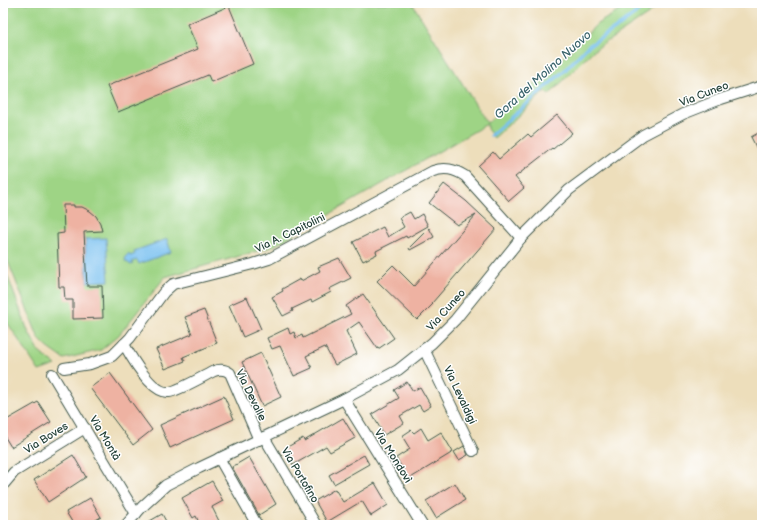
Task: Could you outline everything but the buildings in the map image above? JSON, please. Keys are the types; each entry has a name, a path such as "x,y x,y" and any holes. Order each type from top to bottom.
{"street":[{"name":"Via Cuneo","path":"131,521 166,485 219,458 344,399 398,370 424,349 455,320 521,238 569,190 643,135 683,114 721,99 762,86"},
{"name":"Via A. Capitolini","path":"64,368 101,361 112,356 124,344 164,292 173,284 269,259 440,168 456,171 464,176 521,238"},
{"name":"Via Devalle","path":"124,344 137,366 160,391 170,392 214,371 221,369 226,370 230,373 262,438"},
{"name":"Via Levaldigi","path":"424,349 473,451"},
{"name":"Via Montà","path":"52,374 85,428 131,521"},
{"name":"Via Mondovì","path":"344,399 422,525"},
{"name":"Via Boves","path":"3,485 14,472 85,428"},
{"name":"Via Portofino","path":"262,438 316,525"},
{"path":"219,458 257,525"}],"green space":[{"path":"3,3 412,3 487,123 547,73 597,24 632,3 661,3 650,13 593,51 549,95 545,91 494,138 487,129 487,124 272,247 165,277 119,335 101,350 64,359 47,347 39,339 3,249"},
{"path":"3,264 28,331 40,353 56,365 39,371 3,316"}],"water":[{"path":"106,238 109,281 87,282 85,239"},
{"path":"167,239 171,252 139,264 137,260 132,262 133,264 131,265 125,261 126,256 129,253 130,256 135,254 134,251"}],"waterway":[{"name":"Gora del Molino Nuovo","path":"491,135 564,71 587,47 619,26 649,3"}]}
